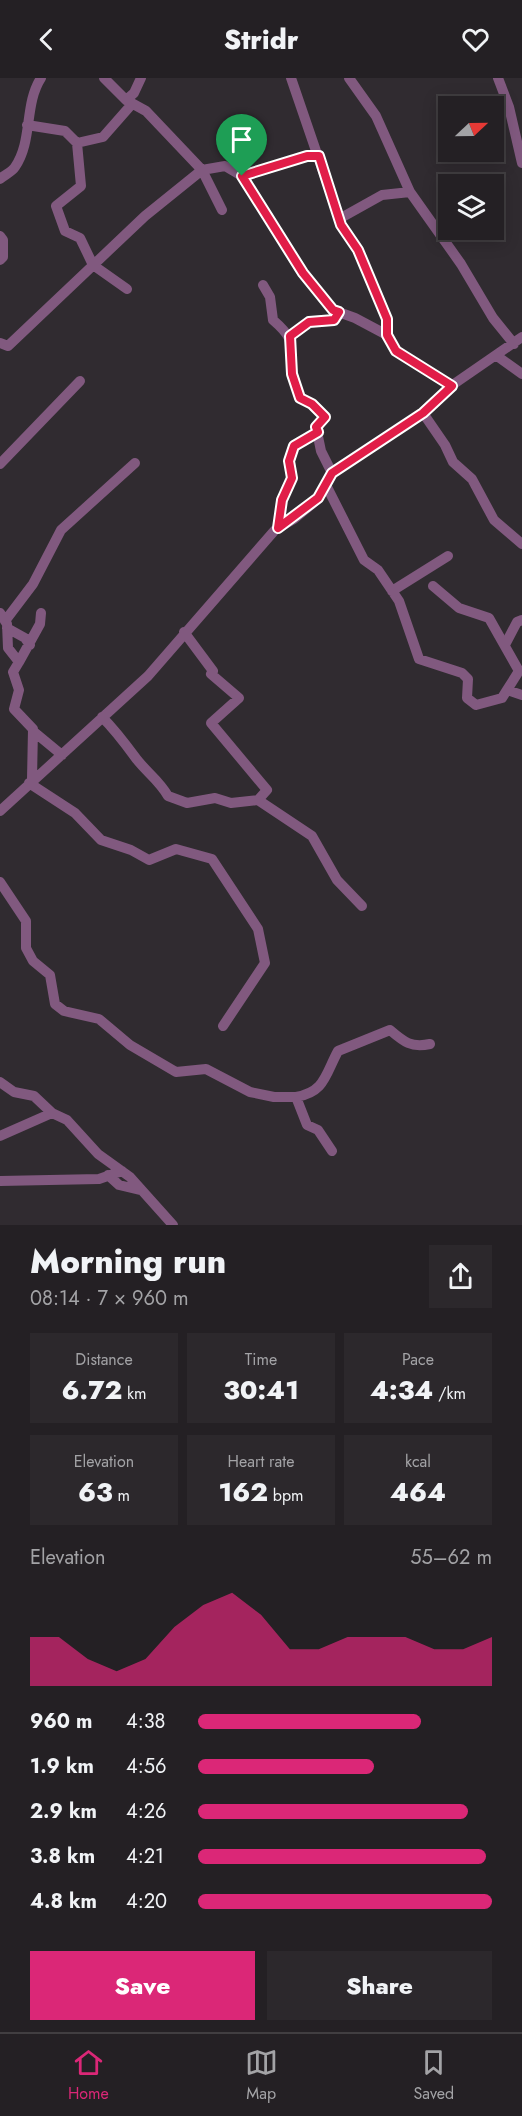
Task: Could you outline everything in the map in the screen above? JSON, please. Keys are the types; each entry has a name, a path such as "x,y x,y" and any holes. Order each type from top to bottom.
{"street":[{"path":"0,179 15,168 24,144 33,89 40,78"},
{"path":"104,78 129,102 146,111 202,170 222,210"},
{"path":"77,143 104,137 129,102 141,78"},
{"path":"291,78 339,219 358,250 387,319 387,335 396,351 452,386"},
{"path":"0,810 148,676 184,632 278,528 318,498 332,473 423,413 452,386 518,340 492,318 461,264 410,192 376,116 349,78"},
{"path":"498,78 508,106 522,163"},
{"path":"27,125 65,130 77,143 81,186 56,206 65,231 80,238 93,265 127,289"},
{"path":"242,176 307,156 319,156"},
{"path":"2,346 8,346 145,216 202,170 225,166 242,176 303,273 333,310 387,335"},
{"path":"339,219 382,195 410,192"},
{"path":"0,236 3,240 3,257 0,260"},
{"path":"263,285 270,297 273,320 290,336 292,374 300,398 312,404 325,417 316,427 321,451 332,473"},
{"path":"290,336 309,322 334,320 339,312"},
{"path":"497,356 522,374"},
{"path":"0,464 80,381"},
{"path":"423,413 445,445 453,462 472,479 495,520 522,544"},
{"path":"278,528 282,500 292,478 289,461 294,446 318,432"},
{"path":"18,662 8,648 4,621 33,584 61,530 135,463"},
{"path":"326,485 364,560 378,570 399,601 419,658 462,673 468,679 467,698 476,705 502,698 519,671 506,643 489,618 459,608 434,586"},
{"path":"392,591 448,556"},
{"path":"41,613 40,624 13,672 19,690 14,710 33,731 62,755"},
{"path":"506,643 517,622 522,620"},
{"path":"4,621 30,645"},
{"path":"184,632 213,670 211,674 239,698 211,723 267,790 258,800"},
{"path":"507,690 522,694"},
{"path":"102,717 125,740 136,758 158,779 168,796 187,803 215,798 231,803 258,800 312,836 337,880 362,906"},
{"path":"30,781 33,731"},
{"path":"30,781 75,813 101,840 131,850 149,860 177,849 212,859 258,929 265,963 223,1026"},
{"path":"0,882 27,921 26,948 33,961 50,975 55,1004 64,1011 99,1019 130,1045 176,1072 206,1069 250,1092 274,1097 296,1097 310,1094 321,1086 338,1051 390,1030 405,1042 416,1047 430,1044"},
{"path":"0,1082 14,1092 34,1096 52,1113 67,1120 98,1154 110,1160 173,1225"},
{"path":"296,1097 308,1125 318,1130 332,1151"},
{"path":"0,1136 52,1113"},
{"path":"0,1181 99,1179 122,1172"},
{"path":"108,1175 119,1185 140,1190"}],"route":[{"path":"307,156 319,156 341,225 358,250 387,319 387,335 396,351 452,386 423,413 332,473 318,498 294,519 278,528 282,500 292,478 289,461 294,446 318,432 316,427 325,417 312,404 300,398 292,374 290,336 309,322 334,320 339,312 333,310 303,273 242,176 307,156"}]}
